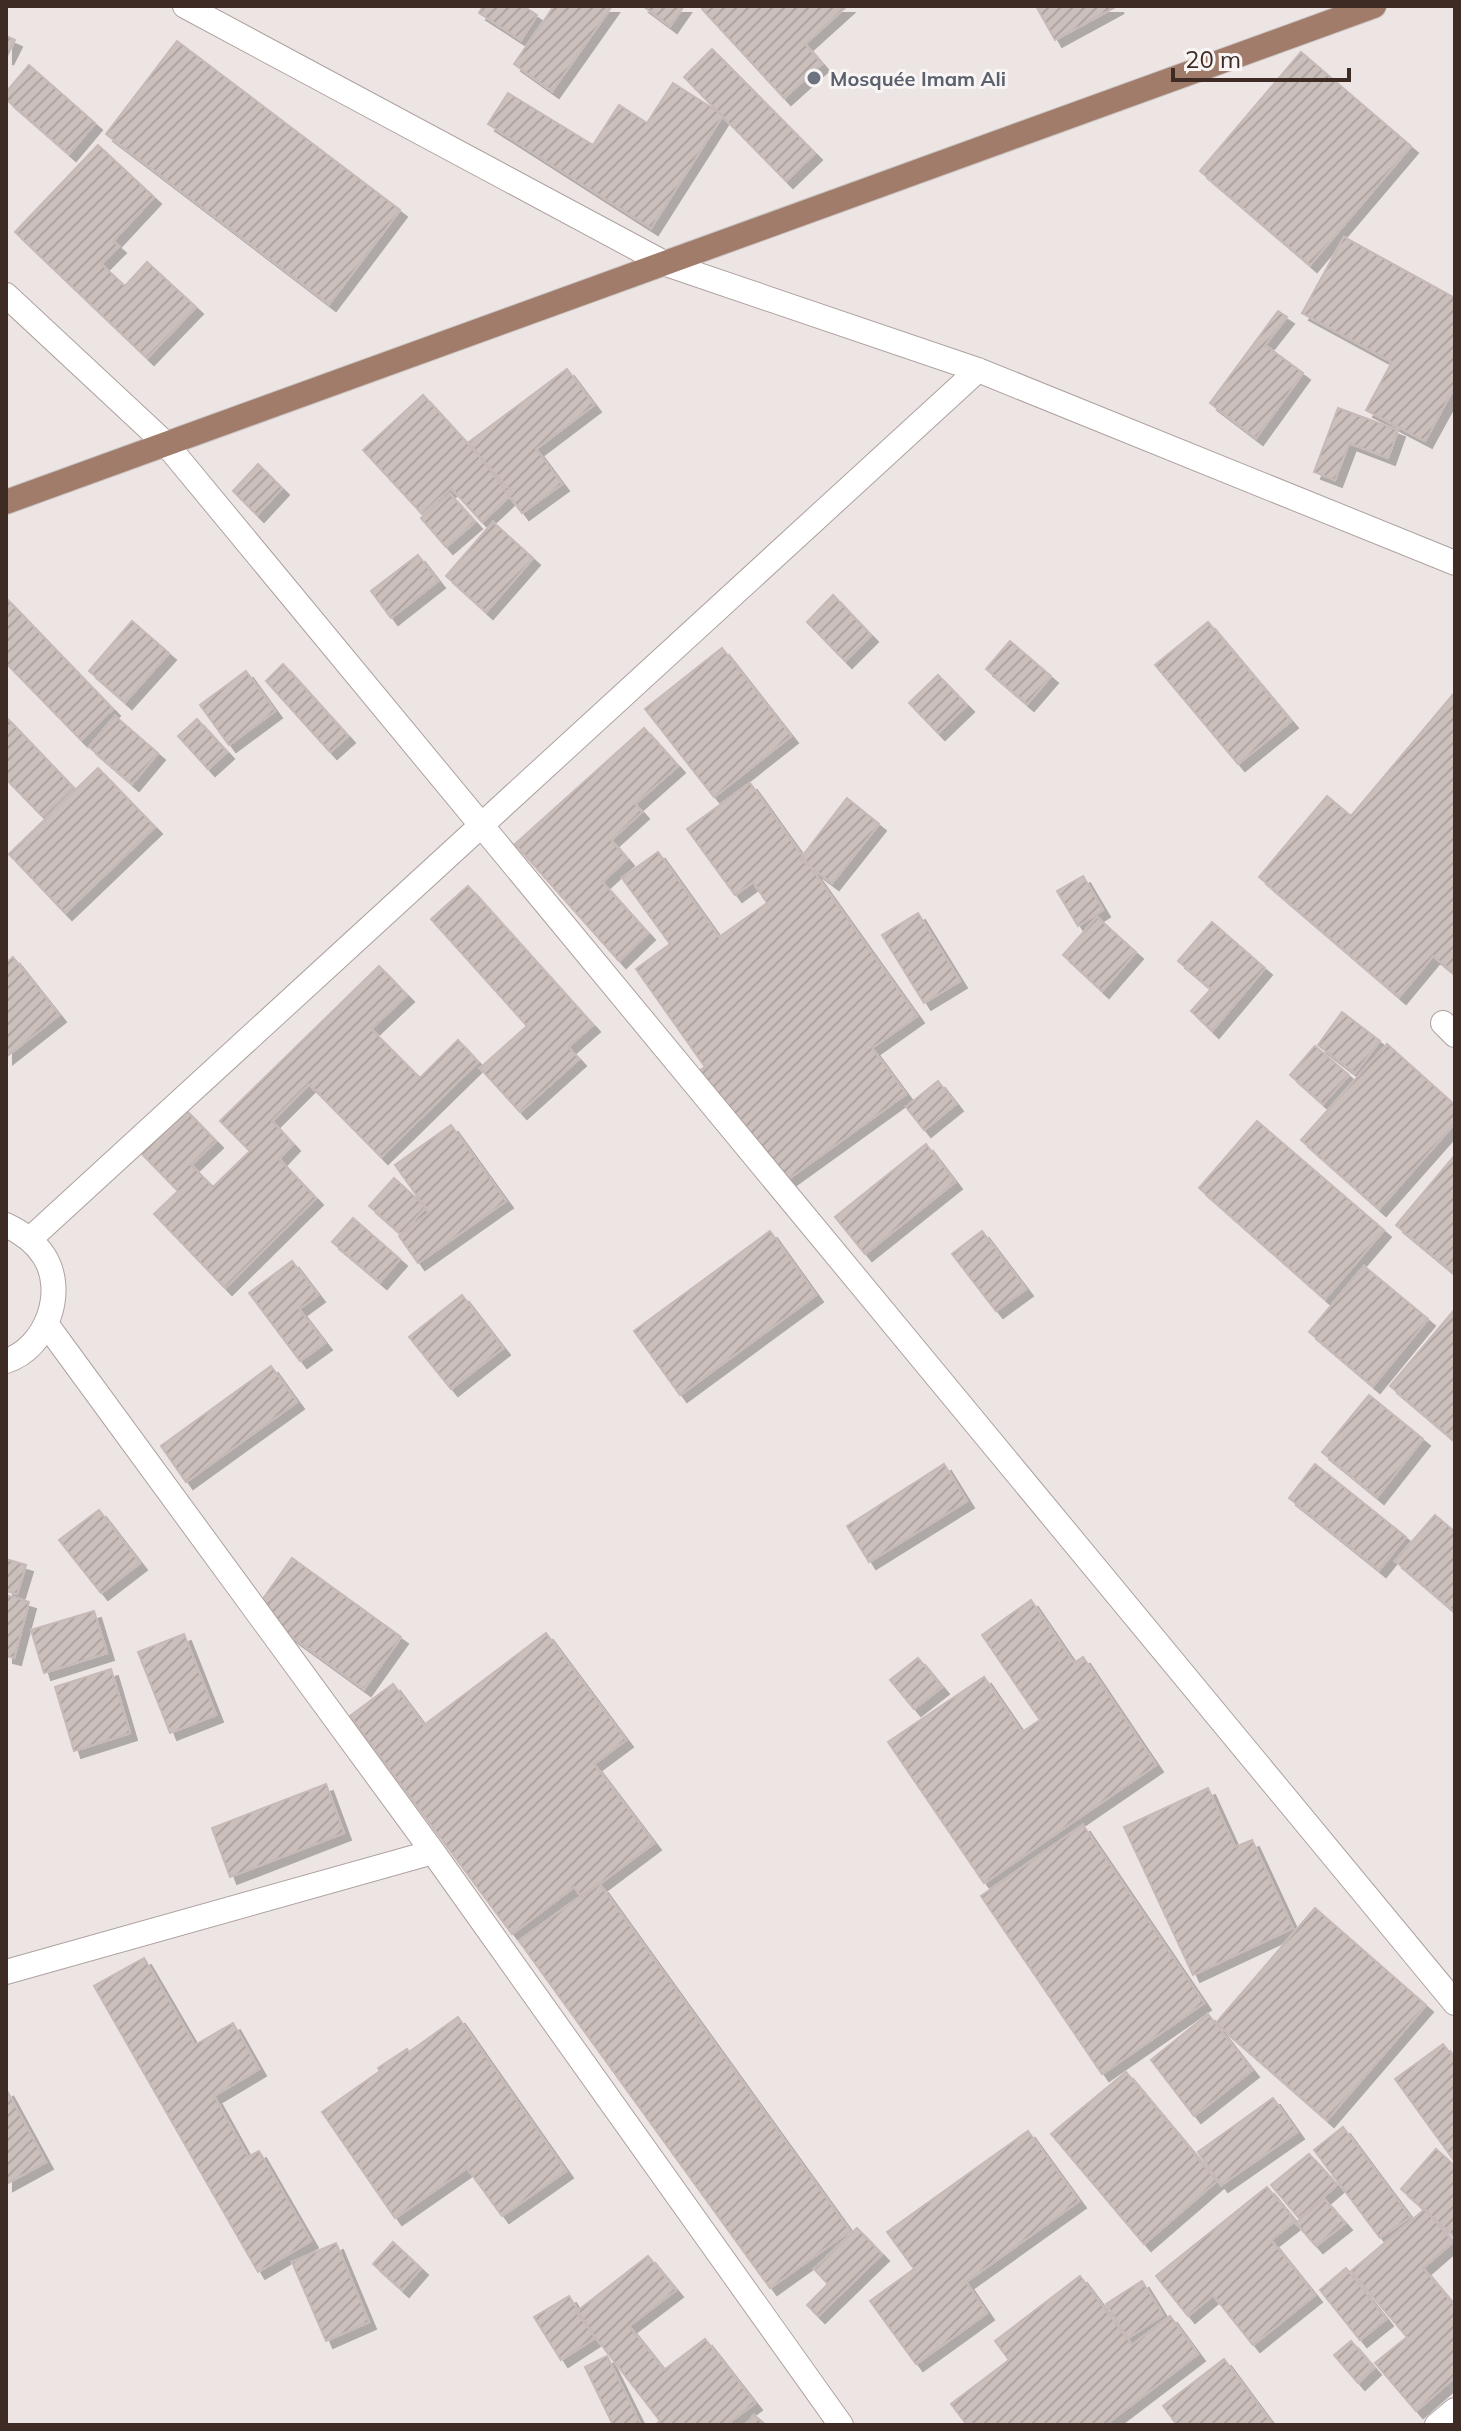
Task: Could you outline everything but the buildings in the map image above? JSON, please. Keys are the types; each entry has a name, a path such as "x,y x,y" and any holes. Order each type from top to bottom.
{"main road":[{"path":"6,502 1374,6"}],"street":[{"path":"185,6 666,264 978,370 1455,563"},
{"path":"6,295 167,445 1455,2003"},
{"path":"30,1239 978,370"},
{"path":"6,1225 30,1239 46,1258 54,1282 53,1307 47,1325 31,1345 6,1361"},
{"path":"47,1325 433,1852 841,2425"},
{"path":"6,1972 433,1852"},
{"path":"1437,2425 1455,2410"}],"place":[{"name":"Mosquée Imam Ali","path":"814,78"}]}
